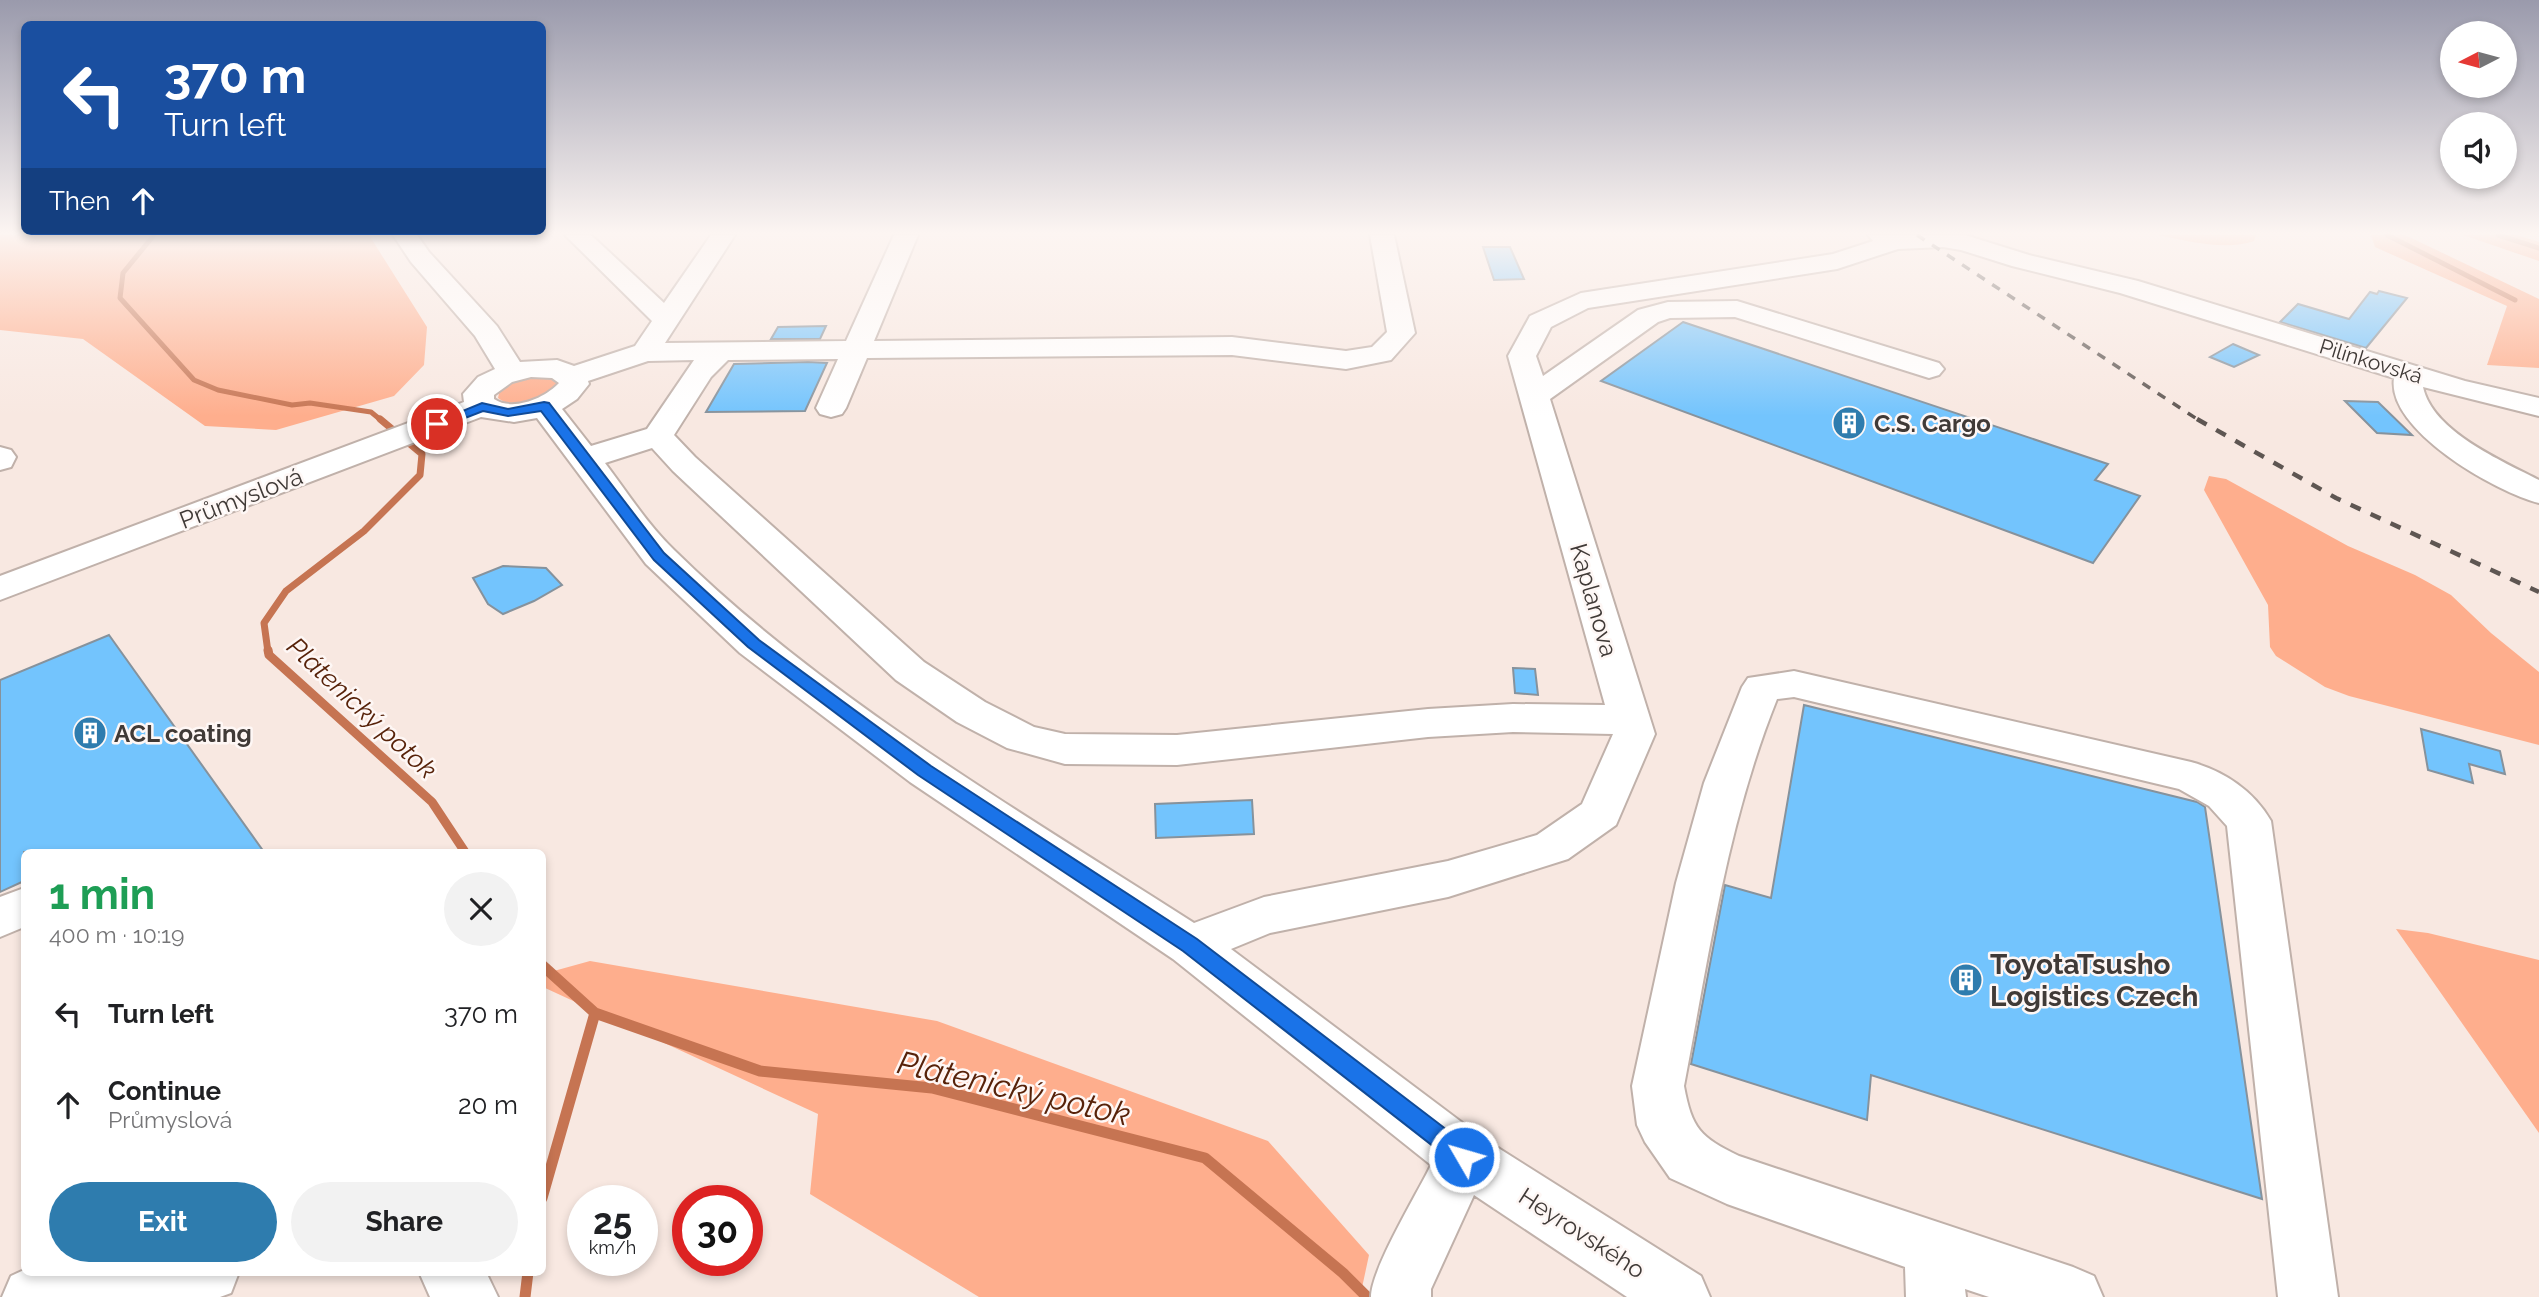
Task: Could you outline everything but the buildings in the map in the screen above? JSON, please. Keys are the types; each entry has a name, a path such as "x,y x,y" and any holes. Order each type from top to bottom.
{"street":[{"path":"454,296 487,332 512,373"},
{"path":"640,296 666,320"},
{"path":"645,352 682,296"},
{"path":"831,408 880,296"},
{"path":"558,391 564,370 549,368 512,373 494,380 482,389 478,398 482,407 508,412 558,391 645,352 1232,346 1346,360 1381,354 1401,333 1394,296"},
{"name":"Kaplanova","path":"1190,945 1264,916 1448,879 1552,847 1600,814 1634,734 1522,356 1540,322 1581,301 1616,296"},
{"name":"Pilínkovská","path":"2157,296 2409,373 2539,407"},
{"path":"1534,396 1648,316 1668,310 1737,309 1929,369"},
{"path":"584,459 658,436 699,372 719,352"},
{"path":"2409,373 2408,391 2418,413 2429,425 2457,448 2539,493"},
{"name":"Heyrovského","path":"558,391 584,459 659,556 754,644 925,771 1190,945 1464,1157 1680,1297"},
{"name":"Průmyslová","path":"0,589 482,407"},
{"path":"658,436 684,464 910,671 971,712 1022,738 1065,749 1177,750 1428,723 1513,718 1629,719"},
{"path":"2073,1297 1935,1273 1690,1160 1664,1125 1658,1086 1714,818 1751,710 1762,687 1794,684 2192,777 2224,795 2249,821 2308,1297"},
{"path":"0,918 21,908"},
{"path":"1401,1297 1401,1287 1464,1157"},
{"path":"32,1297 74,1284 165,1276"},
{"path":"451,1276 468,1297"}],"shaded area":[{"path":"0,296 407,296 427,327 424,365 394,396 276,430 205,426 83,339 0,330"},
{"path":"2484,296 2532,296 2539,299 2539,368 2487,365 2507,306"},
{"path":"531,376 549,376 559,381 560,385 539,399 522,404 498,398 500,389 513,381"},
{"path":"2209,476 2226,479 2348,546 2415,575 2451,595 2491,633 2539,672 2539,745 2349,696 2325,687 2276,656 2270,647 2268,605 2204,490"},
{"path":"2396,929 2428,933 2539,960 2539,1133"},
{"path":"590,961 937,1021 1268,1141 1369,1255 1360,1297 979,1297 810,1194 818,1114 546,988 546,973"}],"waterway":[{"name":"Plátenický potok","path":"120,296 194,380 218,390 292,405 310,403 371,412 382,421"},
{"path":"2506,296 2515,300"},
{"name":"Plátenický potok","path":"268,652 264,623 286,591 364,531 420,475 422,454 380,419"},
{"name":"Plátenický potok","path":"268,650 269,655 432,802 463,849"},
{"name":"Plátenický potok","path":"546,969 595,1013"},
{"path":"546,1184 595,1013"},
{"name":"Plátenický potok","path":"595,1013 760,1071 932,1088 1205,1158 1343,1273 1367,1297"},
{"path":"525,1297 528,1276"}],"railway":[{"path":"2009,296 2200,421"},
{"path":"2197,419 2336,498 2539,592"}],"place":[{"name":"C.S. Cargo","path":"1849,423"},
{"name":"ACL coating","path":"90,733"},
{"name":"ToyotaTsusho Logistics Czech","path":"1966,980"}],"route":[{"path":"437,424 482,407 508,412 544,406 659,556 754,644 925,771 1190,945 1464,1157"}]}
